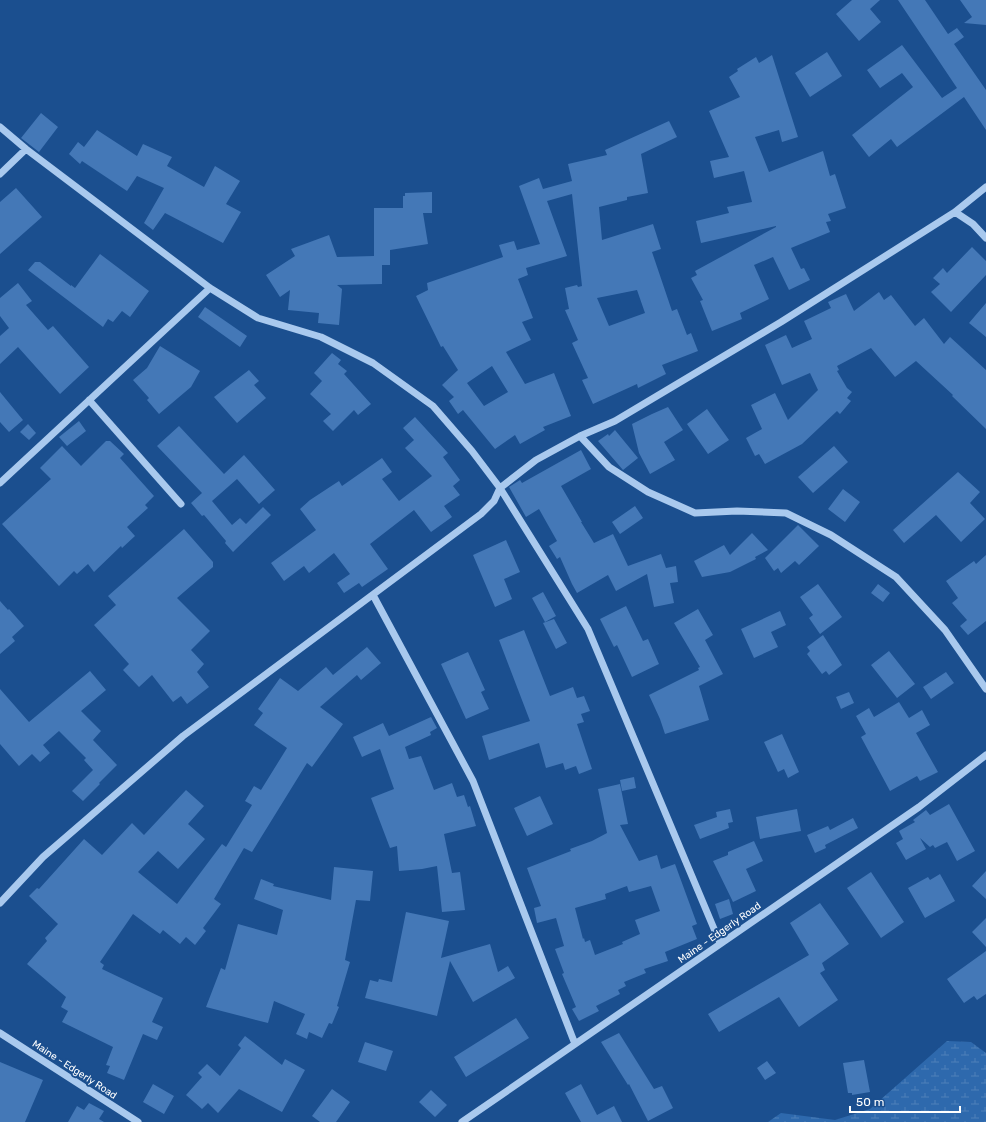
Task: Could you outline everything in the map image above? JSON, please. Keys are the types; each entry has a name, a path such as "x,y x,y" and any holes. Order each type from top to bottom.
{"street":[{"path":"0,127 26,149 210,288 258,318 321,337 373,362 433,406 472,451 500,488 588,629 720,944"},
{"path":"0,174 26,149"},
{"path":"0,903 43,857 183,736 481,514 494,500 500,488 536,460 580,436 614,421 781,322 955,212 986,187"},
{"path":"955,212 973,224 986,238"},
{"path":"0,483 210,288"},
{"path":"89,400 181,504"},
{"path":"580,436 609,466 648,492 696,513 738,511 786,513 831,535 896,577 945,630 986,689"},
{"path":"373,595 472,781 575,1044"},
{"name":"Maine - Edgerly Road","path":"462,1122 919,807 986,756"},
{"name":"Maine - Edgerly Road","path":"0,1033 138,1122"}],"green space":[{"path":"947,1041 971,1042 986,1053 986,1122 768,1122 781,1113 835,1120 870,1109"}],"building":[{"path":"852,0 880,0 870,9 881,22 859,41 836,14"},
{"path":"898,0 925,0 948,34 957,28 964,37 954,44 986,90 986,130 964,97 897,147 891,139 869,157 852,135 913,87 902,73 880,88 867,70 902,45 942,98 957,88"},
{"path":"960,0 986,0 986,25 964,23 972,17"},
{"path":"827,52 842,76 810,97 795,73"},
{"path":"772,55 798,137 782,142 779,130 755,137 769,172 823,151 830,176 835,174 846,208 828,214 831,221 826,222 830,232 791,248 801,269 804,268 810,280 789,290 773,257 754,265 769,299 740,313 742,319 712,331 700,301 703,300 691,278 697,275 695,271 776,226 701,243 696,221 729,213 727,207 752,202 744,171 714,178 710,161 729,157 709,111 740,97 729,77 738,71 737,69 756,57 759,63"},
{"path":"41,113 58,127 39,152 21,138"},
{"path":"669,121 677,137 641,154 648,193 627,197 627,200 599,207 602,240 653,224 661,249 652,252 672,311 677,309 687,335 691,333 698,351 662,365 666,374 638,388 637,384 593,404 582,380 588,378 572,343 578,340 565,310 569,309 565,288 577,285 578,287 582,286 572,194 547,201 567,256 526,268 528,275 518,279 533,318 522,322 531,340 506,352 525,384 554,373 571,416 543,427 545,430 520,444 515,435 495,449 463,410 458,414 449,401 454,397 442,385 458,370 443,346 441,347 416,296 428,290 427,283 503,257 499,245 514,241 517,250 540,244 519,186 539,178 543,189 572,181 568,164 607,155 605,150","holes":["637,290 645,313 609,326 597,298","492,366 508,392 484,406 467,383"]},
{"path":"97,130 137,156 143,144 172,157 167,166 204,187 215,166 240,181 226,204 241,212 223,243 165,213 153,230 144,223 164,188 137,176 127,191 82,161 80,164 69,154 78,142 84,147"},
{"path":"16,188 42,217 0,254 0,202"},
{"path":"432,192 432,213 423,213 428,244 390,250 390,265 382,265 382,284 337,285 342,289 339,325 318,323 319,313 288,310 290,290 280,297 266,275 295,256 291,249 329,235 337,257 374,256 374,208 403,208 403,196 405,196 405,193"},
{"path":"972,247 986,261 986,275 951,312 931,292 940,284 933,278 943,268 947,273"},
{"path":"100,254 149,291 130,317 122,311 113,322 108,319 103,327 28,270 35,262 40,262 75,288"},
{"path":"18,283 32,301 26,305 48,330 53,326 89,367 60,394 18,347 0,364 0,336 9,328 0,316 0,298"},
{"path":"879,292 884,300 891,295 915,326 924,318 944,344 950,337 986,370 986,429 952,396 953,395 916,361 895,377 871,348 837,366 839,370 837,371 847,388 852,392 847,398 851,401 840,414 837,411 802,444 765,464 759,454 755,456 746,438 762,429 751,405 775,393 788,420 818,390 810,373 782,385 765,345 786,335 792,348 812,339 804,321 831,308 828,302 846,294 854,311"},
{"path":"986,303 986,337 969,323"},
{"path":"205,307 247,336 240,347 198,317"},
{"path":"160,346 200,371 191,387 159,414 147,400 149,398 133,380 147,368"},
{"path":"332,353 341,360 338,364 347,371 344,374 371,404 358,415 354,410 333,431 323,421 331,414 310,394 322,381 314,373"},
{"path":"249,370 259,381 254,385 266,398 237,423 214,397"},
{"path":"0,392 23,420 9,432 0,422"},
{"path":"668,407 683,430 664,442 675,460 650,474 639,453 632,424"},
{"path":"707,409 729,440 708,454 687,424"},
{"path":"415,417 448,453 443,457 460,480 453,486 460,495 444,506 452,517 431,532 414,510 370,544 388,569 362,587 359,583 344,593 337,583 350,574 334,553 309,573 304,566 284,581 271,563 316,530 300,509 310,500 339,481 342,486 382,458 392,472 382,479 399,501 432,476 405,448 414,440 403,428"},
{"path":"79,421 86,431 67,446 59,437"},
{"path":"28,424 36,433 29,440 20,432"},
{"path":"179,426 224,474 244,455 275,490 259,504 237,479 212,501 232,525 240,518 246,524 263,507 271,515 233,552 225,543 226,541 204,515 202,516 191,503 202,493 157,446"},
{"path":"615,430 638,458 623,470 598,441 608,434 609,436"},
{"path":"106,441 110,441 124,454 120,458 154,496 145,505 148,508 127,527 135,536 122,548 121,546 94,572 88,564 77,574 74,571 59,586 2,524 51,479 40,468 62,446 81,466"},
{"path":"834,446 848,462 813,493 798,477"},
{"path":"581,450 591,469 561,486 581,522 594,543 613,534 628,566 661,554 666,568 676,566 678,582 670,583 674,603 654,607 647,574 616,591 608,575 577,593 560,557 557,559 549,546 557,541 539,509 526,517 509,487 520,480 522,483"},
{"path":"958,472 980,492 970,503 985,519 961,542 936,515 904,543 893,530"},
{"path":"843,489 860,502 845,522 828,509"},
{"path":"635,506 643,518 620,534 612,522"},
{"path":"798,525 819,546 799,565 795,561 781,573 778,568 774,571 765,558"},
{"path":"184,529 213,562 213,567 177,598 210,631 191,650 204,664 197,672 209,687 187,704 181,696 173,702 152,675 139,687 123,670 129,664 94,625 116,605 108,596"},
{"path":"752,533 768,550 755,557 756,559 730,572 702,577 694,561 724,545 730,555"},
{"path":"506,540 520,572 504,579 512,599 495,607 473,555"},
{"path":"986,555 986,621 968,635 960,626 967,620 952,603 958,598 946,581 974,561 976,564"},
{"path":"818,584 842,617 820,634 809,618 813,615 800,597"},
{"path":"878,584 890,593 883,602 871,593"},
{"path":"543,592 556,616 545,622 532,598"},
{"path":"0,601 24,626 12,637 15,641 0,654"},
{"path":"626,606 643,641 648,639 659,664 632,677 617,645 614,647 600,619"},
{"path":"698,609 713,635 705,640 723,674 699,686 709,720 665,734 649,695 699,670 698,668 700,667 674,623"},
{"path":"780,611 786,625 771,632 778,647 754,658 741,629"},
{"path":"554,619 567,643 556,649 543,623"},
{"path":"524,630 550,696 573,687 577,698 584,696 590,711 581,714 584,722 577,724 592,769 579,774 576,766 565,770 563,763 546,768 539,743 489,760 482,736 530,721 499,640"},
{"path":"823,635 842,665 829,675 826,671 822,674 807,654 810,651 807,647"},
{"path":"367,647 381,663 361,680 357,675 320,707 343,724 312,767 307,763 252,852 244,848 214,899 221,904 203,928 206,931 195,945 186,937 180,944 163,930 160,934 133,914 100,962 104,965 102,969 163,998 152,1022 163,1027 157,1040 143,1034 124,1080 107,1073 110,1066 106,1065 113,1047 62,1022 68,1011 61,1007 66,997 27,964 47,941 45,938 58,924 29,896 37,888 39,889 84,839 102,855 132,823 144,835 186,790 204,806 188,824 205,839 178,869 158,851 138,872 177,904 222,844 226,847 252,805 245,801 254,786 261,790 287,748 254,725 263,713 258,709 280,678 298,691 326,667 333,675"},
{"path":"889,651 915,684 897,698 871,665"},
{"path":"468,652 485,690 481,692 489,709 466,719 441,664"},
{"path":"90,671 106,690 81,711 101,731 93,740 117,765 83,801 72,791 93,770 84,760 86,758 59,731 43,745 50,753 40,762 32,754 19,766 0,744 0,689 29,722"},
{"path":"946,672 954,683 931,699 923,687"},
{"path":"849,692 854,703 841,709 836,697"},
{"path":"899,702 909,718 922,710 930,725 916,733 938,772 920,781 917,776 890,791 861,737 866,734 856,716 869,708 874,717"},
{"path":"431,717 437,728 430,732 431,735 405,747 409,759 421,756 434,790 452,783 457,797 464,795 468,807 470,806 476,826 444,834 452,873 460,872 465,910 442,912 437,866 399,871 397,846 390,848 371,798 394,789 380,749 362,757 353,737 383,723 389,736"},
{"path":"782,734 799,772 788,778 784,769 778,772 764,742"},
{"path":"634,777 636,788 622,791 620,780"},
{"path":"620,784 628,824 620,825 639,861 657,855 661,869 675,864 697,924 692,926 697,939 665,952 668,961 644,969 646,973 624,982 626,986 618,990 620,994 596,1006 599,1011 579,1021 572,1009 576,1007 562,974 564,973 555,949 564,946 556,918 537,923 534,908 541,906 527,868 571,851 570,849 592,841 607,833 598,789","holes":["627,886 629,892 651,886 660,911 635,920 640,934 622,942 623,944 595,955 590,940 585,942 584,938 583,939 575,908 606,899 605,894"]},
{"path":"540,796 553,824 527,836 514,808"},
{"path":"949,804 975,851 957,861 947,842 935,848 933,845 930,847 920,838 926,849 906,860 896,843 903,839 899,831 915,822 913,820 926,810 930,815"},
{"path":"730,809 733,822 728,823 729,828 700,839 694,825 717,817 716,812"},
{"path":"797,809 801,831 760,839 756,817"},
{"path":"853,818 858,828 825,845 826,848 815,853 807,835 828,826 830,830"},
{"path":"754,841 763,861 746,869 756,891 733,902 713,861 728,855 728,852"},
{"path":"334,867 373,871 370,901 356,900 345,960 350,962 337,1006 339,1007 332,1024 329,1023 322,1038 309,1032 307,1039 296,1034 305,1014 274,1001 268,1023 206,1007 221,968 225,970 238,924 277,935 283,910 254,899 261,879 274,884 273,886 331,900"},
{"path":"986,871 986,899 972,886"},
{"path":"871,872 904,922 881,938 847,888"},
{"path":"940,874 955,901 925,918 908,888 928,877 930,880"},
{"path":"729,899 733,914 720,919 715,904"},
{"path":"820,903 849,944 822,963 825,970 820,973 838,1000 799,1027 779,997 719,1032 708,1014 809,955 790,923"},
{"path":"406,912 449,921 441,958 490,944 498,972 508,966 515,978 473,1002 450,961 437,1016 365,998 370,980 378,982 379,979 392,982"},
{"path":"986,918 986,947 972,932"},
{"path":"986,951 986,994 977,1000 974,996 964,1003 947,979"},
{"path":"516,1018 529,1038 466,1077 454,1057"},
{"path":"619,1033 654,1089 662,1086 673,1108 648,1121 629,1084 628,1085 601,1042"},
{"path":"245,1036 282,1065 285,1059 305,1070 282,1112 239,1089 218,1113 208,1103 202,1109 186,1095 202,1077 198,1073 207,1064 220,1076 241,1048 238,1045"},
{"path":"365,1042 393,1051 386,1071 358,1062"},
{"path":"864,1060 870,1092 852,1095 852,1093 848,1093 843,1063"},
{"path":"767,1061 776,1073 765,1080 757,1068"},
{"path":"0,1062 43,1080 25,1122 0,1122"},
{"path":"153,1084 174,1096 164,1114 143,1102"},
{"path":"581,1084 597,1115 614,1106 622,1122 581,1122 565,1093"},
{"path":"332,1089 350,1102 336,1122 320,1122 312,1116"},
{"path":"431,1090 447,1105 435,1117 419,1102"},
{"path":"89,1103 104,1111 99,1119 104,1122 68,1122 77,1106 84,1110"}]}
